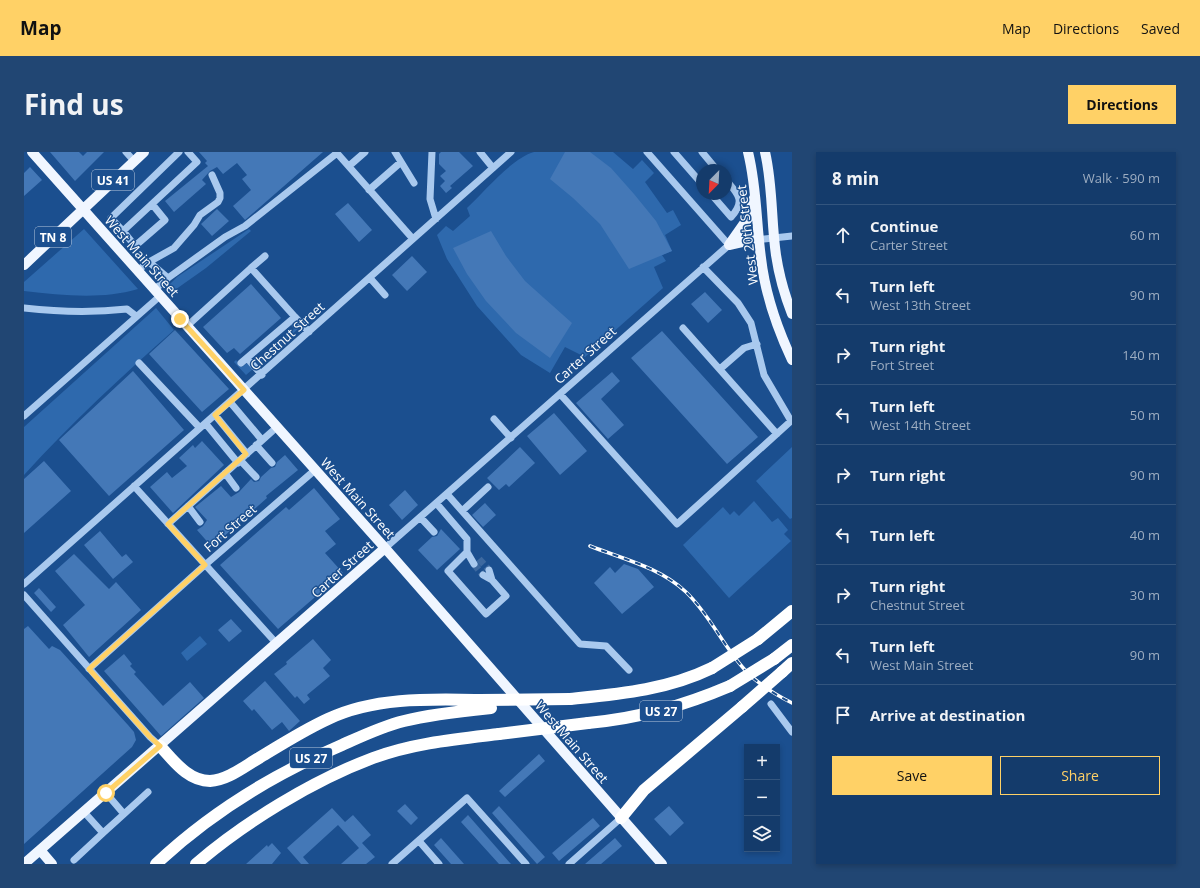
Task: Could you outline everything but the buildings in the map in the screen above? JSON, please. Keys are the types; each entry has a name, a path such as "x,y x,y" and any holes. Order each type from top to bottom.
{"highway":[{"name":"US 27","path":"156,864 223,809 261,785 311,758 364,735 403,721 491,708 646,691 681,681 712,668 758,639 792,611"},
{"name":"US 27","path":"196,864 217,846 243,828 312,787 374,757 426,744 625,719 658,712 730,686 774,659 792,644"},
{"path":"622,818 644,790 792,663"},
{"path":"160,746 190,776 201,780 213,781 231,775 329,718 359,708 412,700 570,699"}],"main road":[{"name":"West Main Street","path":"32,152 385,548 662,864"},
{"name":"US 41","path":"82,209 144,152"},
{"name":"West 20th Street","path":"748,152 756,192 756,239 768,295 780,332 792,360"},
{"name":"West 20th Street","path":"765,152 771,182 775,238 780,274 792,314"},
{"path":"729,245 748,218 756,192"},
{"name":"TN 8","path":"24,265 82,209"},
{"path":"729,245 756,239"},
{"name":"Carter Street","path":"24,864 385,548"},
{"path":"40,850 52,864"}],"street":[{"path":"126,152 134,161"},
{"path":"152,204 165,220 135,246 111,218 179,152"},
{"path":"123,231 197,162 188,152"},
{"path":"25,413 136,316 157,293 168,278 225,238 245,226 337,152 413,239"},
{"path":"349,166 365,152"},
{"path":"395,152 414,184"},
{"path":"432,152 430,199 436,219"},
{"path":"480,152 493,168"},
{"name":"Chestnut Street","path":"24,584 262,375 511,152"},
{"path":"647,152 729,245"},
{"path":"674,152 696,177"},
{"path":"702,152 712,164"},
{"path":"369,190 401,162"},
{"path":"138,270 148,262 174,248 194,226 200,216 220,198 220,194 212,175"},
{"path":"716,200 732,217 738,208 739,199 738,194 732,187"},
{"path":"756,239 792,236"},
{"name":"Carter Street","path":"385,548 437,504 729,245"},
{"path":"187,326 265,256"},
{"path":"148,262 168,278"},
{"path":"560,394 677,524 791,421 764,375 751,323 738,303 703,267"},
{"path":"251,268 309,332"},
{"path":"370,278 385,295"},
{"path":"24,308 73,313 108,312 127,309 136,316"},
{"path":"241,363 295,317"},
{"path":"683,328 777,434"},
{"path":"720,370 744,348 757,344"},
{"path":"247,358 262,375"},
{"path":"139,363 256,477"},
{"path":"230,402 262,440"},
{"path":"215,415 246,454"},
{"path":"494,419 511,438"},
{"path":"168,524 277,427"},
{"path":"256,445 272,463"},
{"name":"Fort Street","path":"89,669 205,565 315,470"},
{"path":"225,473 236,488"},
{"path":"134,486 277,644"},
{"path":"462,511 488,487"},
{"path":"447,494 580,644 606,646 629,670"},
{"path":"437,504 467,539 469,554 476,561"},
{"path":"188,506 200,522"},
{"path":"421,518 434,532"},
{"path":"469,554 448,571 486,614 506,596 486,573"},
{"path":"24,595 150,737 160,746"},
{"path":"772,704 792,732"},
{"path":"74,860 148,792"},
{"path":"106,793 124,814"},
{"path":"392,864 467,798 526,864"},
{"path":"84,812 103,833"},
{"path":"569,864 622,818"},
{"path":"419,841 439,864"}],"shaded area":[{"path":"534,152 613,152 633,169 642,160 654,173 645,182 667,213 673,210 681,225 665,235 672,251 662,255 666,261 654,267 663,288 585,357 565,347 550,373 521,355 477,306 447,259 437,235 446,226 453,231 470,216 467,208 499,176 517,161"},
{"path":"84,229 138,289 110,295 95,296 24,291 24,282"},
{"path":"249,229 251,231 206,268 172,292 168,286 177,277"},
{"path":"156,308 174,330 97,400 24,475 24,427"},
{"path":"293,323 298,329 259,364 254,356 261,359 294,329 291,325"},
{"path":"236,360 242,367 247,363 253,369 246,375 234,362"},
{"path":"792,447 792,518 790,519 756,481"},
{"path":"754,501 772,522 778,518 788,530 784,534 791,541 729,598 683,545 723,507 730,515 734,511 739,516"},
{"path":"200,636 207,644 187,661 181,653"}],"tunnel":[{"path":"479,559 489,570"},
{"path":"474,564 483,575"}],"railway":[{"path":"590,546 640,564 675,583 695,601 745,670 767,689 792,703"}],"route":[{"path":"106,793 160,746 150,737 89,669 205,565 168,524 238,463 246,454 215,415 244,390 180,319"}]}
